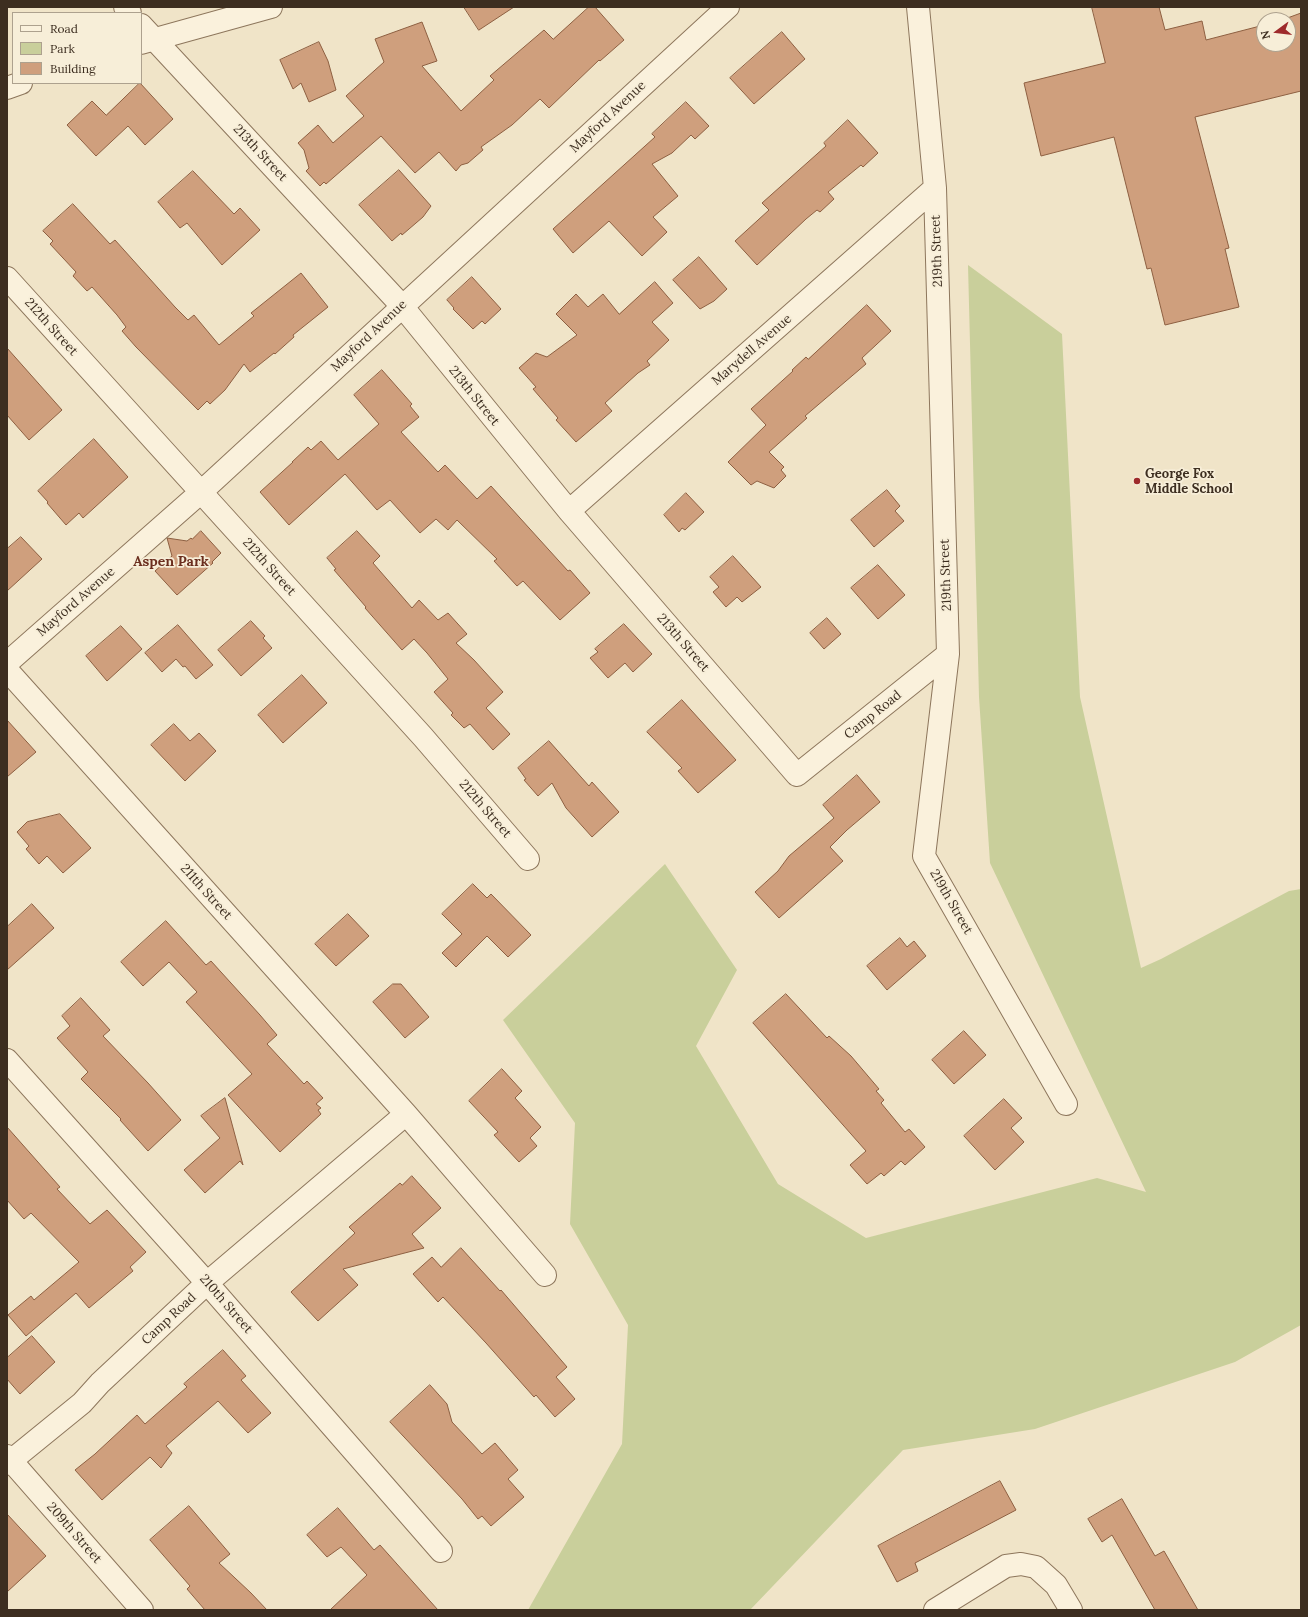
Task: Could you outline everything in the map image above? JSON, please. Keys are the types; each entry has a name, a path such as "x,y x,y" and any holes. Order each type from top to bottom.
{"street":[{"path":"145,35 271,7"},
{"name":"Mayford Avenue","path":"7,663 200,493 728,7"},
{"name":"219th Street","path":"918,7 935,188 948,654 924,856 1066,1104"},
{"name":"213th Street","path":"145,35 402,306 568,511 797,775"},
{"path":"7,88 18,84"},
{"name":"Marydell Avenue","path":"568,511 935,188"},
{"name":"212th Street","path":"7,278 200,493 423,737 528,859"},
{"name":"Camp Road","path":"797,775 948,654"},
{"name":"211th Street","path":"7,670 406,1114 545,1275"},
{"name":"210th Street","path":"7,1060 207,1283 441,1551"},
{"name":"Camp Road","path":"8,1460 82,1402 100,1383 207,1283 406,1114"},
{"name":"209th Street","path":"8,1460 142,1610"},
{"path":"935,1610 1006,1566 1021,1564 1036,1566 1056,1585 1071,1610"}],"green space":[{"path":"968,265 1062,334 1080,697 1141,968 1161,959 1289,891 1301,889 1301,1325 1235,1362 1035,1429 903,1450 750,1610 528,1610 622,1444 628,1325 570,1224 575,1123 503,1020 665,864 737,970 696,1046 778,1184 866,1238 1097,1178 1146,1192 990,863 979,697"}],"building":[{"path":"464,7 514,7 479,30"},
{"path":"589,7 595,7 624,40 600,61 599,60 549,108 540,99 512,125 481,147 483,150 468,163 461,165 456,171 439,152 415,173 381,136 326,184 324,182 320,186 306,171 309,168 304,150 298,143 318,125 333,143 364,116 346,96 384,62 375,39 422,22 437,61 422,66 461,111 494,80 490,76 544,30 553,39"},
{"path":"1092,7 1159,7 1165,30 1202,21 1206,40 1256,27 1256,52 1296,52 1296,15 1301,13 1301,91 1195,117 1229,248 1225,249 1239,307 1165,325 1151,268 1147,269 1114,137 1041,156 1024,83 1105,63"},
{"path":"782,32 805,59 754,104 730,78"},
{"path":"319,42 328,61 336,90 309,102 301,83 293,89 280,60"},
{"path":"139,84 141,84 173,119 145,145 128,126 96,156 67,125 92,101 106,115"},
{"path":"686,102 709,126 695,139 691,135 672,153 652,164 678,196 653,217 667,232 642,256 609,221 573,253 553,229 655,137 652,134"},
{"path":"848,120 878,153 863,167 861,165 828,192 834,199 820,212 817,210 806,219 757,265 735,241 769,210 762,203 826,146 824,143"},
{"path":"399,170 431,206 423,217 402,235 401,233 392,241 359,205"},
{"path":"193,171 234,214 240,208 260,230 222,265 187,223 180,228 158,202"},
{"path":"73,204 110,244 115,240 188,320 194,315 219,345 254,316 251,313 301,273 328,307 293,335 294,337 275,354 274,353 250,372 244,364 225,390 210,404 207,401 198,410 136,347 122,331 126,327 117,315 92,287 87,291 73,276 76,272 50,244 53,241 43,231"},
{"path":"699,257 727,289 714,301 700,309 673,280"},
{"path":"472,277 501,309 485,324 482,321 473,329 453,309 454,308 447,300"},
{"path":"655,282 673,303 652,322 669,340 647,361 650,365 638,373 605,403 612,411 576,442 556,420 558,418 533,389 536,387 519,368 536,353 547,357 577,335 556,314 576,294 588,307 603,294 619,314"},
{"path":"867,305 891,331 862,358 866,364 805,416 807,418 769,452 784,467 781,470 786,476 774,488 757,481 751,485 728,462 766,425 751,409 793,371 792,370 806,357 808,359"},
{"path":"7,348 62,410 29,440 7,415"},
{"path":"382,370 412,404 410,406 419,417 401,432 438,472 445,465 477,499 491,486 568,571 570,570 590,593 560,620 523,581 517,586 494,561 497,559 457,520 448,530 436,519 420,533 390,500 377,510 345,474 289,525 260,492 308,447 311,450 321,441 338,460 379,424 354,395"},
{"path":"94,439 128,477 83,518 79,513 66,525 38,491"},
{"path":"887,490 900,506 895,511 904,521 874,547 851,520"},
{"path":"686,493 704,512 685,530 682,528 679,532 664,515"},
{"path":"201,531 221,553 212,562 213,563 177,595 155,571 172,556 167,538 187,541 191,538 192,539"},
{"path":"357,531 380,556 373,563 412,608 419,600 438,620 448,613 467,634 456,643 474,660 503,692 486,708 510,734 493,750 470,724 464,728 451,715 453,713 434,692 448,679 427,653 414,639 402,650 334,570 336,569 327,558"},
{"path":"21,537 42,559 7,591 7,549"},
{"path":"733,556 761,587 742,602 737,597 726,607 713,592 719,587 710,577"},
{"path":"878,565 905,595 878,619 851,588"},
{"path":"827,618 841,634 824,649 810,633"},
{"path":"251,621 265,636 263,638 272,648 241,676 218,650"},
{"path":"624,624 652,654 633,672 625,663 608,678 590,658 598,652 595,649"},
{"path":"178,625 213,665 196,679 185,666 183,667 176,659 162,672 145,653"},
{"path":"121,626 142,649 107,681 86,656"},
{"path":"302,675 327,703 283,743 258,715"},
{"path":"682,700 736,760 698,793 678,771 682,768 647,732"},
{"path":"7,720 36,752 7,777"},
{"path":"174,724 190,741 199,733 216,751 185,781 151,745"},
{"path":"549,741 589,786 592,782 619,812 592,837 566,808 552,783 538,796 524,780 526,779 518,768"},
{"path":"857,775 880,802 847,830 830,847 843,861 779,918 755,892 778,871 789,856 834,818 823,805"},
{"path":"60,814 91,848 63,873 47,856 39,864 26,849 29,846 17,832 27,822"},
{"path":"473,884 487,898 491,894 531,935 508,957 487,936 456,967 442,953 462,934 442,914"},
{"path":"32,904 54,928 7,970 7,927"},
{"path":"348,914 369,936 336,966 315,944"},
{"path":"166,921 206,965 211,961 260,1015 277,1035 267,1044 304,1084 307,1081 323,1098 316,1104 321,1108 318,1110 321,1114 280,1152 228,1095 252,1074 186,1002 197,992 169,962 143,986 121,962"},
{"path":"900,938 907,947 914,941 926,956 887,990 867,966"},
{"path":"393,984 401,984 429,1017 405,1038 373,1002"},
{"path":"786,994 827,1038 829,1036 851,1056 879,1089 876,1091 884,1100 881,1103 905,1132 909,1129 925,1147 905,1165 901,1161 884,1176 881,1173 867,1184 850,1165 866,1151 753,1023"},
{"path":"81,998 110,1030 103,1036 181,1120 148,1151 120,1120 121,1119 81,1079 88,1072 57,1038 70,1026 62,1016"},
{"path":"964,1031 986,1055 954,1084 932,1060"},
{"path":"502,1069 522,1091 515,1098 541,1127 530,1138 537,1146 519,1162 494,1135 498,1132 469,1101"},
{"path":"225,1098 243,1165 240,1161 205,1193 184,1170 220,1138 201,1116"},
{"path":"1004,1099 1022,1118 1011,1128 1024,1142 995,1170 964,1136"},
{"path":"7,1127 60,1187 57,1189 90,1224 107,1210 146,1252 130,1267 133,1271 89,1308 76,1293 26,1336 8,1315 31,1296 34,1300 79,1262 31,1213 24,1219 7,1200"},
{"path":"412,1176 441,1208 412,1234 424,1248 343,1269 358,1285 318,1321 291,1292 355,1233 349,1227 400,1183 402,1185"},
{"path":"461,1248 500,1291 501,1290 567,1367 556,1377 575,1399 555,1417 536,1395 534,1397 443,1297 438,1302 413,1274 432,1257 441,1267"},
{"path":"32,1336 55,1362 20,1394 7,1379 7,1358"},
{"path":"223,1350 246,1376 241,1380 271,1413 248,1433 218,1401 166,1446 172,1453 161,1468 150,1457 102,1500 75,1470 95,1454 137,1415 145,1424 187,1387 184,1384"},
{"path":"430,1385 447,1404 452,1422 482,1454 495,1443 518,1470 508,1479 524,1497 491,1526 482,1516 478,1519 462,1499 390,1422"},
{"path":"1000,1481 1016,1510 915,1563 918,1571 897,1582 878,1546"},
{"path":"1122,1499 1155,1556 1164,1551 1198,1610 1155,1610 1112,1535 1102,1542 1088,1519"},
{"path":"189,1506 230,1554 219,1563 267,1610 205,1610 187,1589 190,1586 150,1540"},
{"path":"338,1508 374,1550 380,1545 438,1610 330,1610 367,1575 341,1547 327,1557 307,1535"},
{"path":"7,1514 46,1556 7,1592"}],"place":[{"name":"George Fox Middle School","path":"1137,481"}],"district":[{"name":"Aspen Park","path":"171,562"}]}
